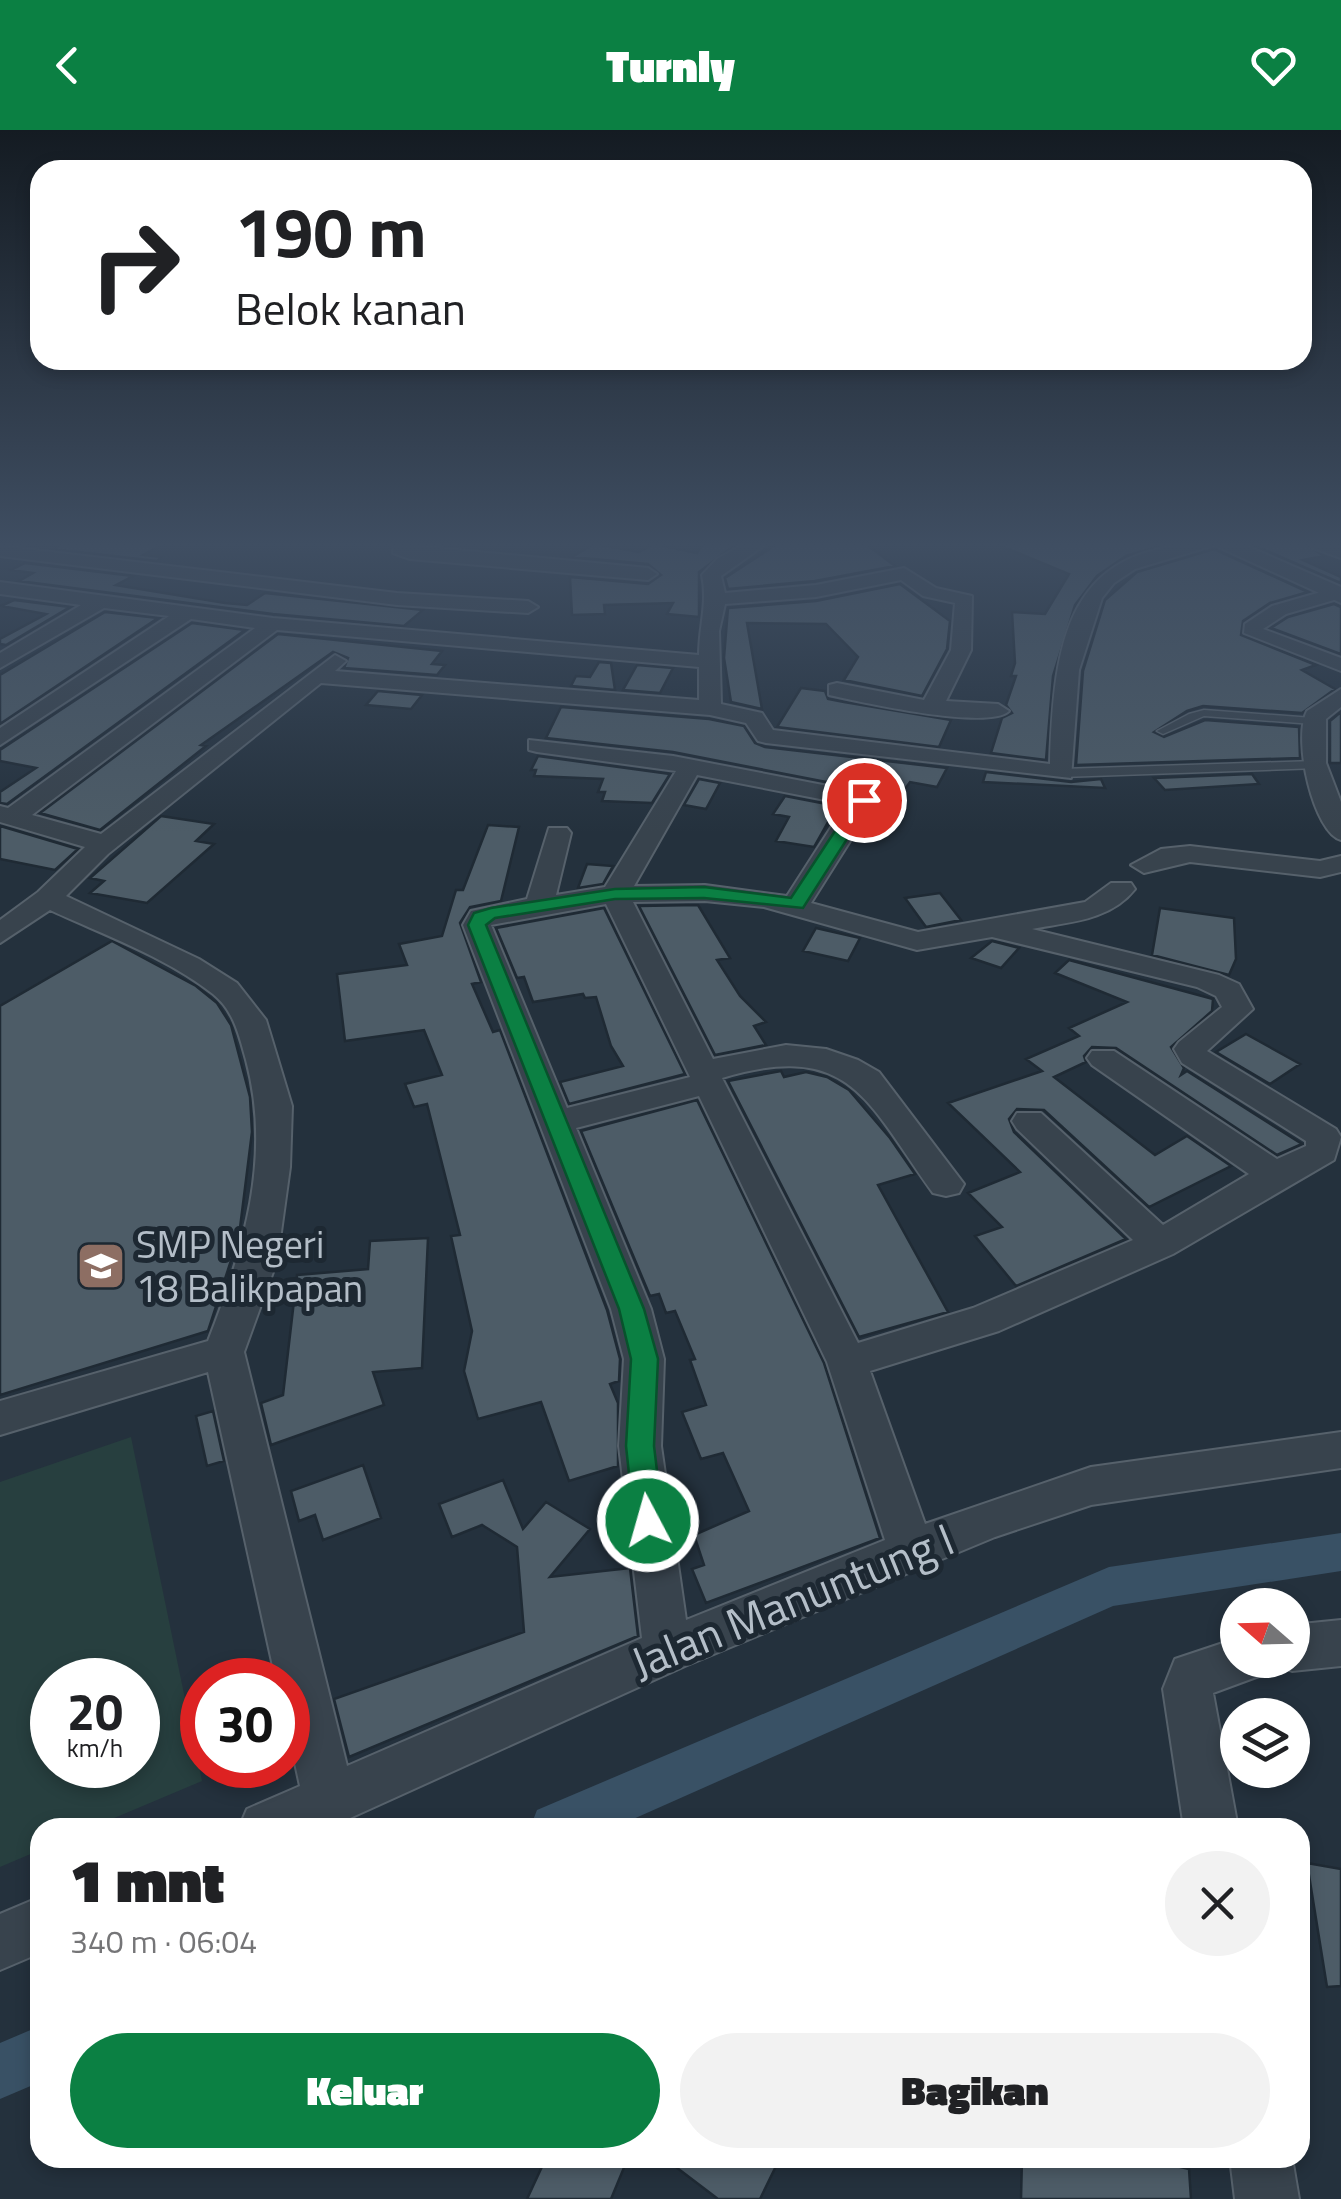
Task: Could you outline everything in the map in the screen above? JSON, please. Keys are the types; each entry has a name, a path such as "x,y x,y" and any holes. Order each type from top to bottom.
{"street":[{"path":"0,662 33,641"},
{"path":"0,738 145,641"},
{"path":"6,815 249,641"},
{"path":"0,934 25,907 361,641"},
{"path":"427,641 710,662"},
{"path":"709,641 710,708"},
{"path":"931,709 961,650 962,641"},
{"path":"317,676 710,708 754,718 766,736 885,754 1062,772 1068,684 1080,641"},
{"path":"1275,641 1341,665"},
{"path":"837,690 931,709 998,711"},
{"path":"1341,696 1313,721 1315,765 1341,832"},
{"path":"538,746 690,766 864,800"},
{"path":"796,904 864,800 885,754"},
{"path":"615,894 690,766"},
{"path":"6,815 91,838 99,848"},
{"path":"540,904 558,833"},
{"path":"1144,864 1170,855 1190,854 1320,869 1341,864"},
{"path":"668,1650 640,1446 644,1359 631,1309 477,925 480,917 615,894 719,894 796,904 917,940 1094,909 1121,889"},
{"path":"615,894 847,1362 910,1550"},
{"path":"25,907 189,966 226,989 251,1020 275,1106 272,1168 258,1261 224,1352 329,1800"},
{"path":"847,1362 985,1320 1160,1244 1275,1175 1322,1152 1326,1145 1324,1137 1193,1056 1190,1049 1238,1009 1228,990 1208,981 992,928"},
{"path":"558,1122 778,1052 851,1068 867,1079 946,1184"},
{"path":"1102,1058 1275,1175"},
{"path":"1029,1121 1160,1244"},
{"path":"0,1418 224,1352"},
{"name":"Jalan Manuntung I","path":"288,1818 668,1650 910,1550 1091,1486 1341,1450"},
{"path":"1310,1646 1341,1643"},
{"path":"1209,1818 1188,1689 1192,1676 1220,1667"},
{"path":"0,1942 30,1929"},
{"path":"1262,2168 1267,2199"}],"lane":[{"path":"1163,731 1176,728 1192,714 1204,713 1313,721"},
{"path":"1062,772 1315,765"}],"green space":[{"path":"131,1437 180,1674 180,1788 185,1788 114,1818 30,1818 30,1854 0,1867 0,1482"}],"building":[{"path":"57,641 124,641 0,724 0,675"},
{"path":"165,641 231,641 7,804 0,803 0,792 36,768 0,761 0,750"},
{"path":"269,641 341,641 442,651 432,664 445,665 437,675 344,668 348,658 333,652 201,745 206,746 100,830 40,813"},
{"path":"725,641 750,641 762,709 731,702"},
{"path":"842,641 948,641 922,696 844,680 858,657"},
{"path":"1014,641 1064,641 1053,676 1046,760 991,753 1002,718 1012,713 1006,705 1016,676 1011,676 1015,663"},
{"path":"1092,641 1255,641 1316,665 1302,670 1335,689 1302,713 1203,706 1187,711 1154,732 1164,737 1205,720 1299,727 1300,758 1076,765 1083,671"},
{"path":"1305,641 1341,641 1341,654"},
{"path":"599,662 611,663 615,690 571,686 576,676 590,677"},
{"path":"637,665 673,668 660,693 623,690"},
{"path":"801,688 825,691 828,699 951,720 939,747 777,727"},
{"path":"378,691 422,695 411,709 366,705"},
{"path":"561,707 709,719 744,726 755,743 765,747 947,768 937,787 910,782 890,809 877,806 887,784 881,773 863,773 852,787 673,752 546,738"},
{"path":"1341,712 1341,763 1330,763 1330,721"},
{"path":"538,756 670,774 652,803 602,801 605,792 598,792 603,779 534,776 536,770 531,770"},
{"path":"986,772 1071,782 1101,779 1105,788 983,782"},
{"path":"1252,774 1259,784 1165,790 1154,778"},
{"path":"699,779 720,783 706,809 684,805"},
{"path":"785,796 837,806 814,847 776,841 789,817 773,814"},
{"path":"161,816 214,824 196,841 214,844 147,903 90,893 104,881 90,878"},
{"path":"488,825 519,827 501,901 470,907 460,923 481,982 472,984 493,1032 500,1030 607,1310 620,1359 619,1381 610,1384 618,1403 618,1466 569,1481 541,1402 478,1419 464,1371 472,1331 451,1236 460,1235 427,1104 414,1107 405,1084 442,1075 424,1030 345,1041 337,974 407,965 399,944 442,936 456,890 463,890"},
{"path":"0,826 78,849 55,870 0,859"},
{"path":"587,864 613,866 603,884 578,888"},
{"path":"940,893 961,920 926,927 905,898"},
{"path":"698,905 730,958 717,960 740,996 766,1022 754,1026 766,1045 715,1055 639,906"},
{"path":"604,908 685,1074 569,1104 560,1082 623,1066 611,1046 596,997 585,998 583,994 533,1002 524,977 517,978 496,928"},
{"path":"1160,908 1234,918 1236,959 1229,975 1152,955"},
{"path":"816,928 860,938 848,961 803,951"},
{"name":"SMP Negeri 18 Balikpapan","path":"112,941 196,986 217,1003 231,1025 250,1097 252,1132 239,1236 208,1331 0,1395 0,1006"},
{"path":"992,941 1019,948 1001,968 971,958"},
{"path":"1069,960 1213,999 1212,1011 1171,1047 1184,1068 1181,1075 1187,1071 1302,1144 1277,1155 1116,1048 1092,1047 1084,1056 1086,1062 1054,1077 1155,1155 1187,1136 1231,1166 1149,1207 1044,1110 1017,1109 1009,1119 1014,1132 1126,1239 1016,1286 975,1236 1002,1227 968,1193 1020,1172 948,1103 1042,1071 1026,1059 1079,1036 1069,1028 1127,1002 1055,973"},
{"path":"1246,1034 1300,1064 1270,1084 1216,1052"},
{"path":"781,1071 784,1077 806,1072 827,1077 849,1090 915,1174 878,1185 948,1312 859,1337 728,1081"},
{"path":"697,1100 824,1363 880,1538 706,1603 692,1569 704,1565 694,1535 749,1511 723,1453 701,1459 682,1412 706,1405 690,1360 695,1359 675,1311 666,1313 659,1294 650,1296 581,1131"},
{"path":"428,1238 422,1368 373,1372 384,1405 271,1445 261,1403 283,1395 297,1275 368,1269 370,1241"},
{"path":"213,1411 224,1461 207,1466 196,1416"},
{"path":"363,1465 381,1518 323,1540 315,1515 299,1521 291,1491"},
{"path":"503,1480 523,1529 546,1502 590,1529 550,1577 630,1568 638,1636 349,1757 334,1699 524,1632 517,1547 482,1525 452,1537 439,1504"},
{"path":"1310,1864 1341,1869 1341,1986 1327,1987"},
{"path":"541,2168 624,2168 611,2199 527,2199"},
{"path":"677,2168 775,2168 760,2199 718,2199"},
{"path":"1022,2168 1189,2169 1191,2199 1021,2199"}],"waterway":[{"path":"578,1818 1109,1587 1341,1552"},
{"path":"0,2071 30,2058"}],"place":[{"name":"SMP Negeri 18 Balikpapan","path":"101,1266"}],"route":[{"path":"648,1521 640,1446 639,1400 644,1359 631,1309 477,925 480,917 491,913 615,894 734,894 796,904 864,800"}]}
